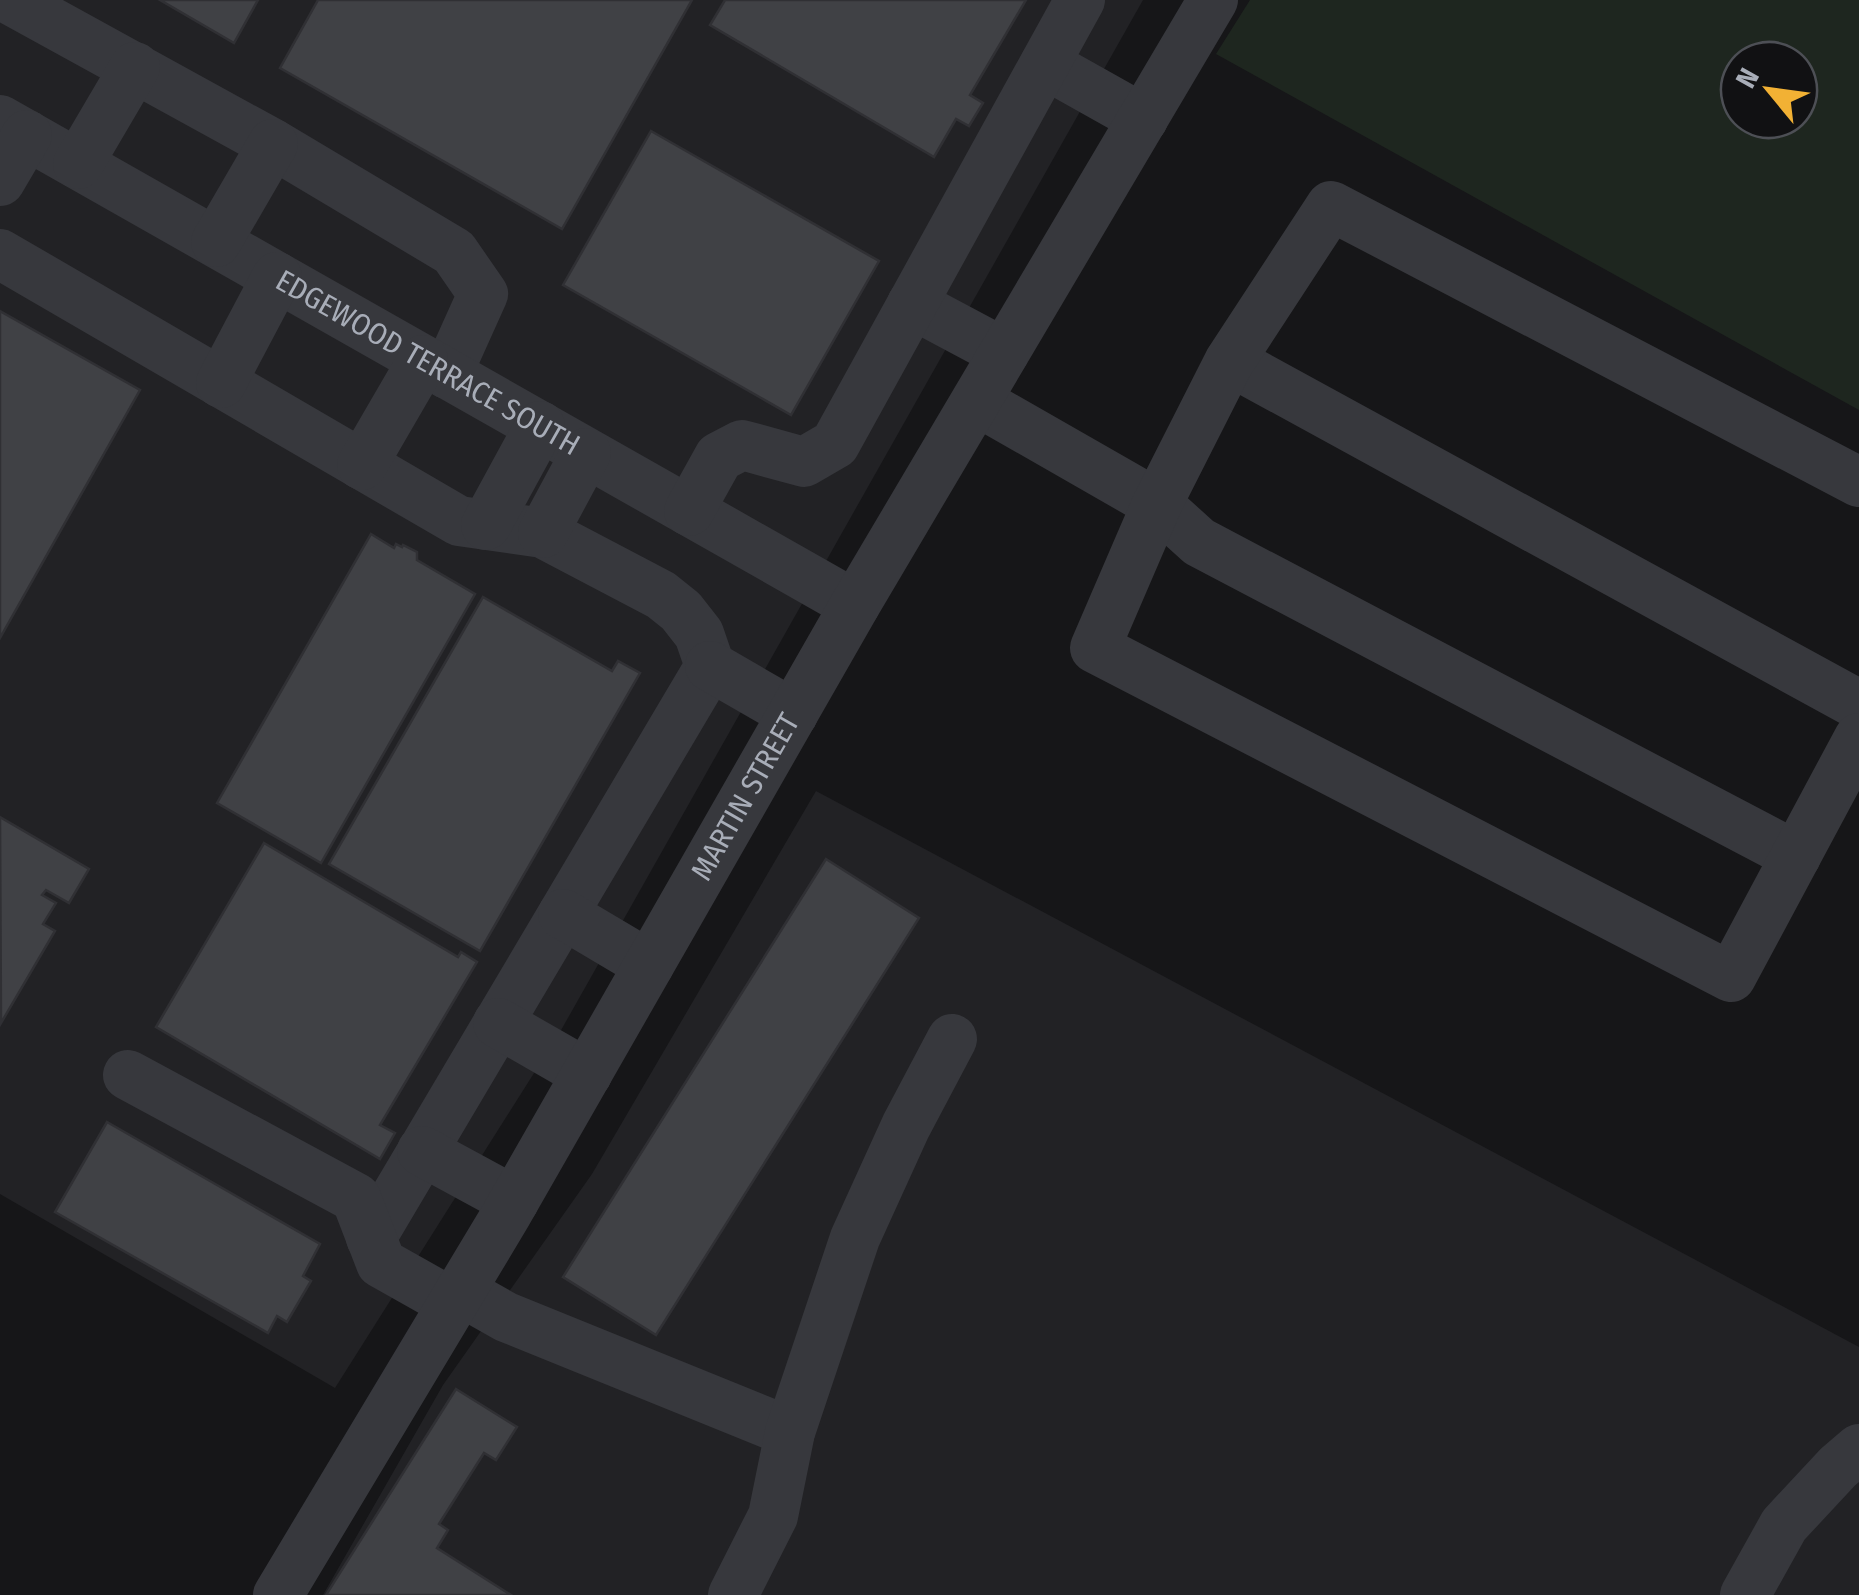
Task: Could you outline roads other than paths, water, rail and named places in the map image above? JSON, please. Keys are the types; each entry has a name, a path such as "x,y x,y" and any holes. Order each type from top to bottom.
{"street":[{"path":"11,0 273,144 454,252 484,294 362,465"},
{"path":"689,511 719,457 742,445 804,462 835,444 1080,0"},
{"name":"MARTIN STREET","path":"278,1595 514,1200 855,605 1214,0"},
{"path":"1045,64 1143,118"},
{"path":"78,164 134,66"},
{"path":"0,181 14,128"},
{"name":"EDGEWOOD TERRACE SOUTH","path":"14,128 855,605"},
{"path":"216,242 273,144"},
{"path":"1859,482 1331,206 1230,361 1157,504 1095,648 1731,977 1859,738"},
{"path":"0,254 459,522 543,533 671,603 699,634 710,666 792,714"},
{"path":"221,382 277,278"},
{"path":"912,304 1004,354"},
{"path":"1230,361 1859,704"},
{"path":"976,401 1157,504 1199,542 1796,856"},
{"path":"486,525 540,426"},
{"path":"543,533 586,453"},
{"path":"371,1238 710,666"},
{"path":"563,914 649,965"},
{"path":"498,1023 587,1074"},
{"path":"734,1595 773,1516 790,1432 855,1238 906,1126 952,1039"},
{"path":"128,1075 356,1198 381,1263 790,1432"},
{"path":"422,1150 514,1200"},
{"path":"1746,1595 1784,1525 1859,1449"}]}
